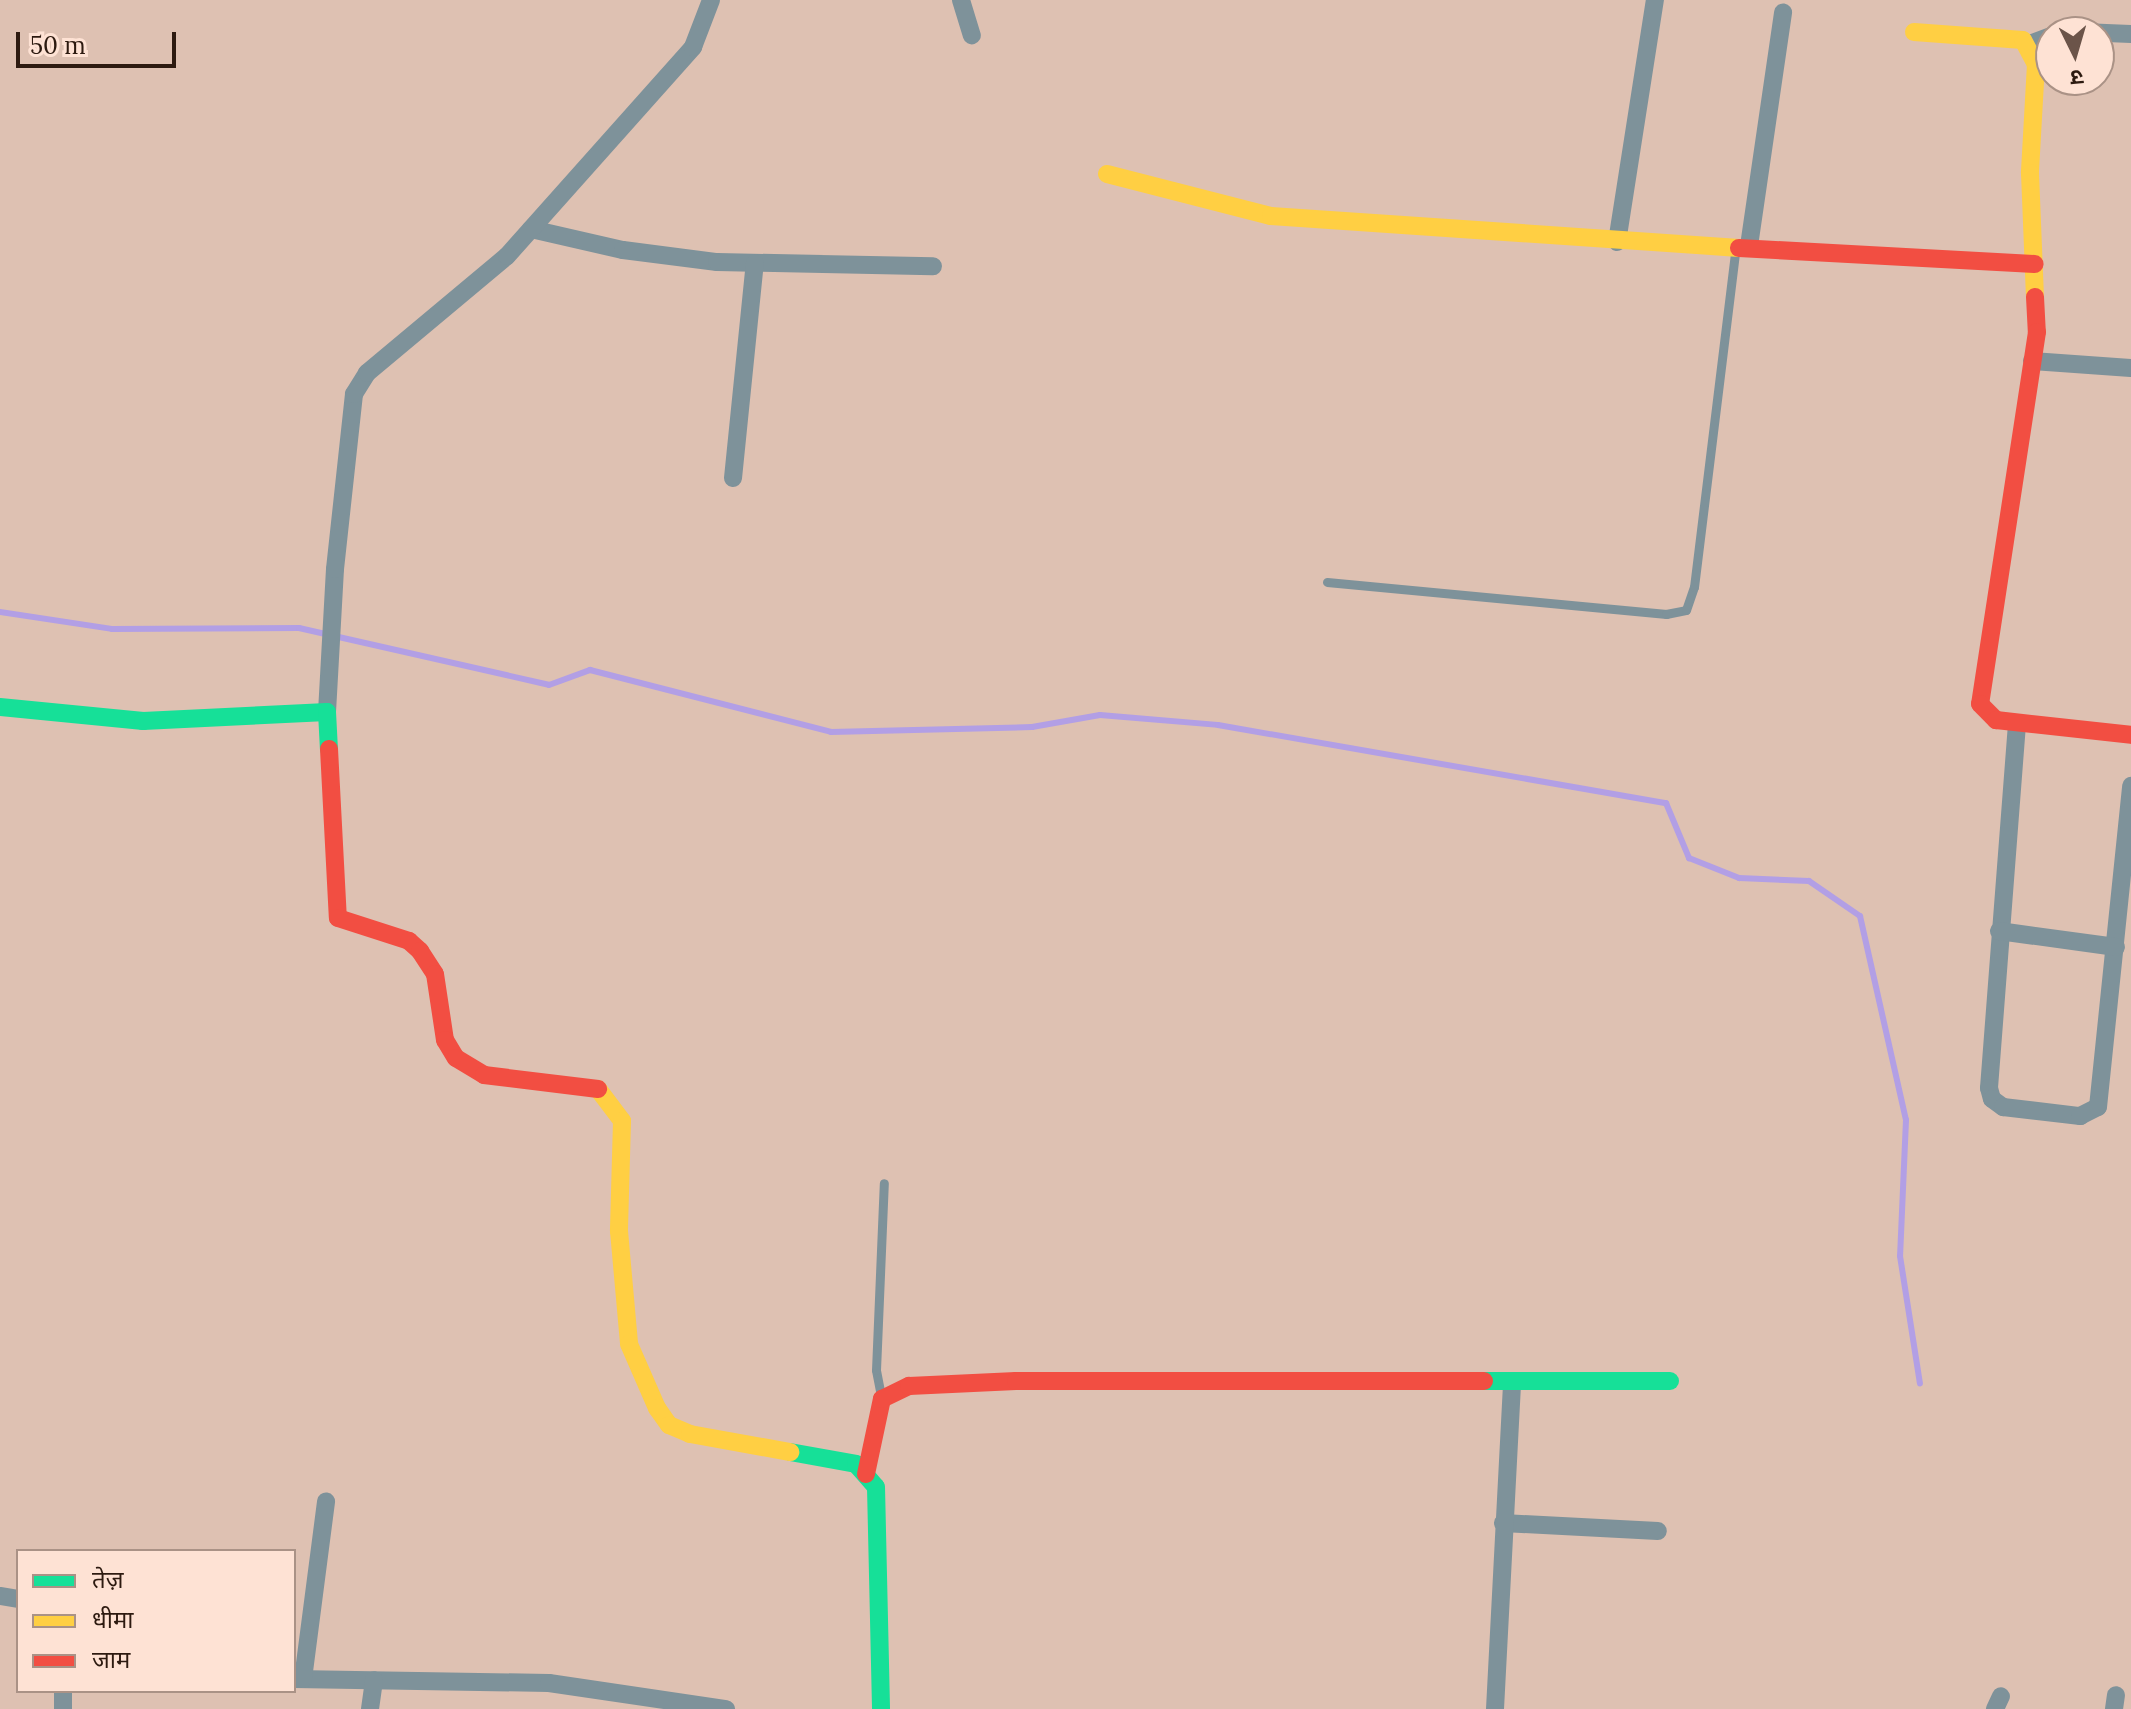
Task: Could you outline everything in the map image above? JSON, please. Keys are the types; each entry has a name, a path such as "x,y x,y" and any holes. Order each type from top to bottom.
{"street":[{"path":"711,0 693,47 507,256 367,373 354,394 329,648 327,712 338,918 409,941 420,951 435,974 445,1040 456,1058 484,1075 602,1090 622,1121 619,1231 629,1344 657,1408 669,1425 690,1434 844,1459 866,1474 880,1501 881,1709"},
{"path":"961,0 972,35"},
{"path":"1617,242 1655,0"},
{"path":"1742,247 1783,12"},
{"path":"1914,32 2009,37 2030,44 2035,42"},
{"path":"2030,44 2036,64 2030,173 2037,332 1979,690 1985,711 1996,720 2131,735"},
{"path":"1107,174 1271,216 1617,242 2035,264"},
{"path":"531,229 623,250 755,263 933,266"},
{"path":"733,478 755,263"},
{"path":"2032,361 2131,368"},
{"path":"0,707 143,721 327,712"},
{"path":"2017,724 1989,1088 1992,1099 2003,1107 2080,1116 2098,1107 2131,786"},
{"path":"1999,931 2116,947"},
{"path":"866,1474 882,1399 909,1386 1016,1381 1670,1381"},
{"path":"1495,1709 1512,1382"},
{"path":"326,1501 299,1679 549,1683 701,1708 726,1709"},
{"path":"1503,1523 1658,1531"},
{"path":"370,1709 374,1680"}],"lane":[{"path":"1327,582 1666,614 1686,610 1694,587 1742,247"},
{"path":"882,1399 876,1370 884,1183"}],"waterway":[{"path":"0,612 112,629 299,628 549,685 590,670 831,732 1032,727 1100,715 1218,725 1666,803 1689,858 1739,878 1809,881 1860,916 1906,1120 1900,1256 1920,1383"}],"traffic: fast":[{"path":"0,707 143,721 327,712 329,749"},
{"path":"1484,1381 1670,1381"},
{"path":"790,1452 856,1464 876,1487 881,1709"}],"traffic: slow":[{"path":"1914,32 2023,40 2036,64 2030,173 2035,297"},
{"path":"1107,174 1271,216 1739,248"},
{"path":"598,1089 622,1121 619,1231 629,1344 657,1408 669,1425 690,1434 790,1452"}],"traffic: jam":[{"path":"1739,248 2035,264"},
{"path":"2035,297 2037,332 1980,704 1996,720 2131,735"},
{"path":"329,749 338,918 409,941 420,951 435,974 445,1040 456,1058 484,1075 598,1089"},
{"path":"866,1474 882,1399 909,1386 1016,1381 1484,1381"}]}
